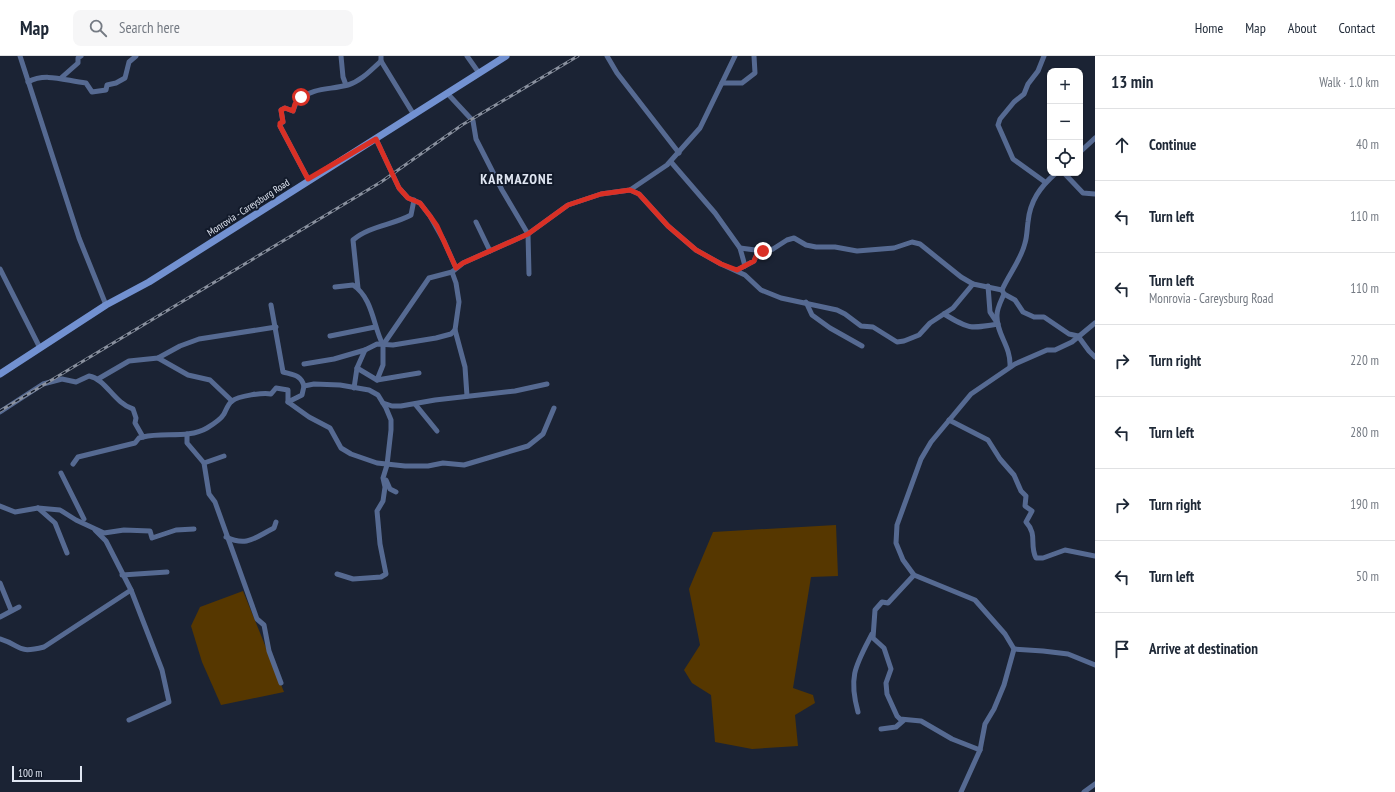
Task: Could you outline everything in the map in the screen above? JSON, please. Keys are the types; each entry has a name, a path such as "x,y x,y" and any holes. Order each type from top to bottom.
{"main road":[{"name":"Monrovia - Careysburg Road","path":"0,374 106,305 156,278 308,179 376,139 506,56"}],"street":[{"path":"20,56 79,238 106,305"},
{"path":"61,78 78,63 78,58 82,56"},
{"path":"28,82 41,77 61,78 86,83 92,92 106,90 107,85 116,83 125,78 129,62 136,56"},
{"path":"341,56 343,77 346,85"},
{"path":"467,56 479,73"},
{"path":"607,56 617,73 679,153"},
{"path":"383,345 429,278 454,270 490,251 528,234 568,205 601,194 630,190 671,162 700,128 735,56"},
{"path":"722,83 742,83 755,73 754,56"},
{"path":"1044,56 1038,71 1028,84 1024,94 1014,102 1000,119 998,125 1013,159 1045,182"},
{"path":"308,179 280,126 280,123 283,122 281,110 285,108 293,111 297,100 319,89 346,85 362,78 381,59 414,115"},
{"path":"448,93 472,121 476,139 502,190 528,234 529,274"},
{"path":"1083,149 1095,138"},
{"path":"376,139 403,194 420,203 437,226 454,270 459,302 455,330 465,367 467,396"},
{"path":"671,162 698,191 740,248 745,266"},
{"path":"998,324 998,308 1007,278 1020,259 1026,243 1030,206 1035,195 1045,182 1052,176"},
{"path":"1067,176 1083,193 1095,194"},
{"path":"630,190 639,194 668,226 696,250 721,264 737,270 752,280 761,290 771,294 837,310 861,326 873,327 897,342 919,335 930,323 953,308 973,284"},
{"path":"377,380 383,365 383,345 375,327 374,316 358,288 353,240 359,235 385,224 400,221 411,215 414,200"},
{"path":"476,222 490,251"},
{"path":"737,270 754,261 757,254 773,249 787,240 794,238 806,245 816,248 835,246 857,251 894,248 912,242 920,244 961,277 973,284 988,286 1003,292 1015,300 1023,312 1034,317 1044,316 1069,334 1078,336 1089,351 1095,356"},
{"path":"740,248 763,251"},
{"path":"0,269 40,348"},
{"path":"336,287 353,285 358,288"},
{"path":"988,286 990,312 998,324 1011,356 1010,366"},
{"path":"806,302 812,315 830,328 862,346"},
{"path":"271,305 283,372 299,376 304,386 302,395 288,402"},
{"path":"944,314 963,325 973,328 998,324"},
{"path":"962,792 980,750 985,724 994,709 1014,649 1005,634 976,600 914,575 903,560 896,543 897,525 921,458 931,442 971,394 1010,366 1047,350 1055,350 1072,342 1095,323"},
{"path":"98,379 129,361 158,358 180,346 198,339 276,327"},
{"path":"330,336 375,327"},
{"path":"304,364 334,359 365,350 377,344 383,345 436,338 451,334 455,330"},
{"path":"354,388 357,368 365,350"},
{"path":"158,358 188,375 210,380 232,401"},
{"path":"357,368 377,380 419,373"},
{"path":"0,412 36,388 49,382 62,379 76,382 89,376 98,379 124,406 132,409 136,418 135,423 143,436"},
{"path":"304,386 314,384 369,390 378,396 390,420 387,465 383,478 385,487 383,501 377,511 380,544 386,574 381,577 358,579 337,574"},
{"path":"382,403 392,406 415,404 467,396 516,391 547,384"},
{"path":"73,464 78,457 135,443 143,436 187,434 206,428 223,416 232,401 243,396 265,392 271,394 276,388 288,390 288,402"},
{"path":"288,402 309,417 330,428 341,448 351,454 387,465 428,466 443,463 464,465 528,446 543,434 554,408"},
{"path":"415,404 437,431"},
{"path":"949,420 960,427 984,436 994,448 1000,459 1014,475 1021,491 1026,496 1026,506 1032,511 1026,522 1034,535 1032,547 1036,558 1043,558 1065,550 1095,556"},
{"path":"187,434 187,443 204,463 209,494 215,502 226,537 257,619 264,625 269,651 281,683"},
{"path":"204,463 224,456"},
{"path":"61,473 84,519"},
{"path":"383,478 386,480 390,490 396,492"},
{"path":"0,506 15,512 38,508 63,511 95,530 107,533 124,530 150,531 152,538 176,530 194,529"},
{"path":"38,508 55,522 67,553"},
{"path":"226,537 236,542 245,542 274,528 276,522"},
{"path":"95,530 106,541 122,575 132,590 162,670 169,702 129,720"},
{"path":"122,575 167,572"},
{"path":"858,712 853,694 854,669 872,634 875,610 882,602 888,603 914,575"},
{"path":"0,583 11,610"},
{"path":"0,640 10,642 20,650 28,651 44,647 132,590"},
{"path":"0,617 19,607"},
{"path":"872,634 876,642 881,644 884,648 891,669 886,682 887,694 896,716 904,720 921,721 952,739 980,750"},
{"path":"1014,649 1043,650 1068,654 1095,665"},
{"path":"881,729 896,727 904,720"},
{"path":"1084,792 1095,784"}],"shaded area":[{"path":"836,525 838,576 811,577 793,688 813,695 815,703 795,715 798,746 752,749 715,742 711,695 692,683 684,670 700,645 689,589 713,532"},
{"path":"243,591 284,692 221,705 202,662 191,626 200,607"}],"railway":[{"path":"0,411 381,182 462,125 578,56"}],"district":[{"name":"KARMAZONE","path":"517,179"}],"route":[{"path":"301,97 297,100 293,111 285,108 281,110 283,122 280,123 280,126 290,142 308,179 376,139 399,188 408,198 420,203 430,216 437,226 456,268 463,263 528,234 568,205 601,194 630,190 639,194 668,226 696,250 721,264 737,270 740,267 754,261 757,254 763,251"}]}
